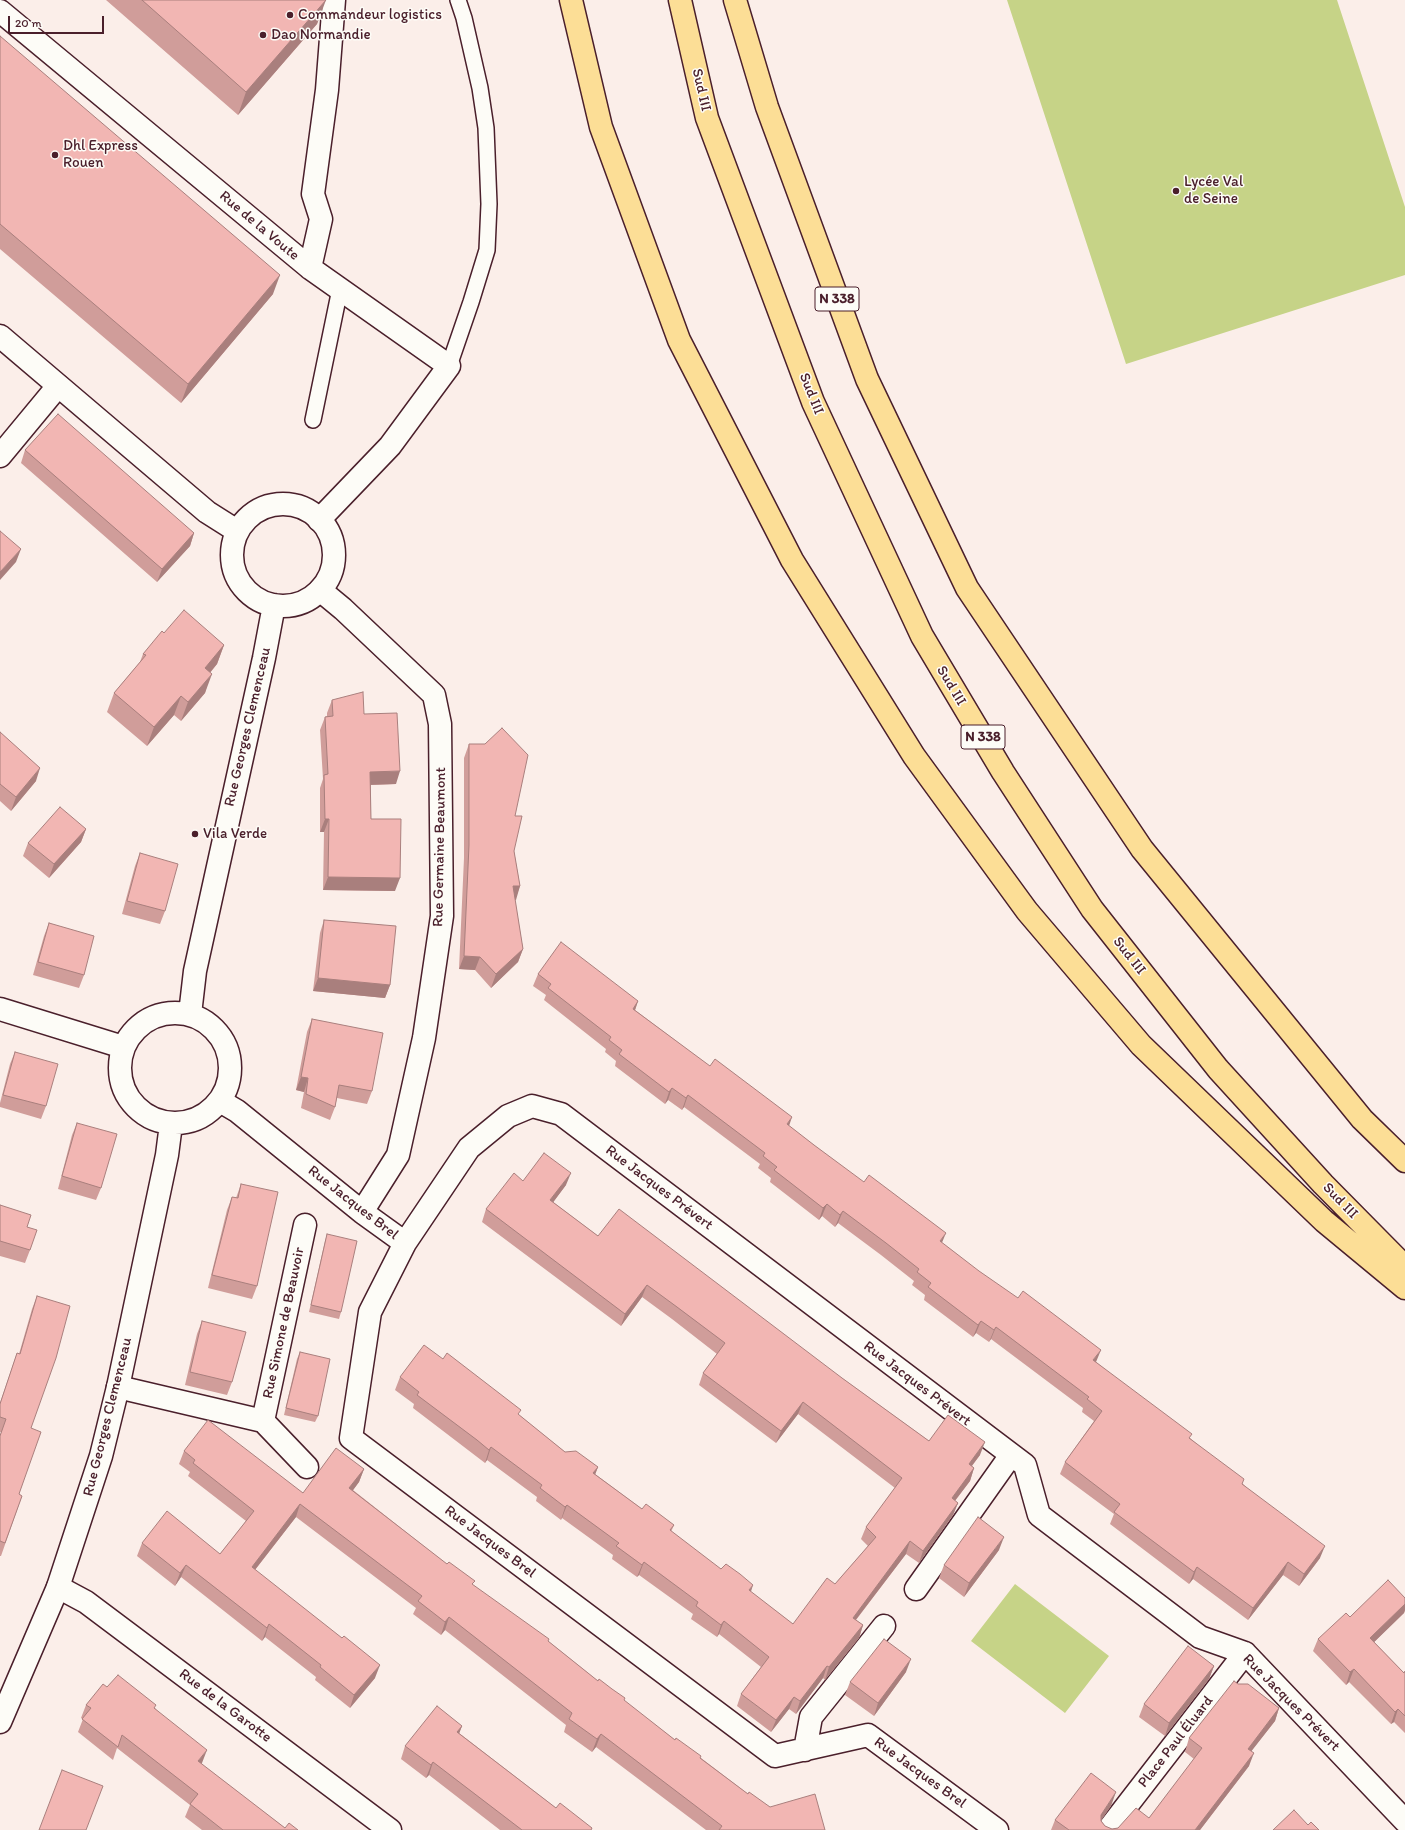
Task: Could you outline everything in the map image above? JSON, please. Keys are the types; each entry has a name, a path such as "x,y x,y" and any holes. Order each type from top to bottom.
{"highway":[{"path":"571,0 601,127 679,340 792,560 914,756 1026,911 1141,1045 1324,1221 1405,1288"},
{"name":"Sud III","path":"680,0 707,118 813,402 922,636 1003,772 1092,909 1218,1069 1323,1184 1405,1267"},
{"name":"N 338","path":"735,0 766,107 867,379 967,588 1142,849 1362,1120 1405,1161"}],"street":[{"name":"Rue de la Voute","path":"0,11 310,268 321,219 313,194 327,90 334,0"},
{"path":"310,268 449,366 390,446 319,520"},
{"path":"0,336 207,512 237,531"},
{"path":"0,456 58,386"},
{"path":"275,505 291,505 306,510 319,520 329,533 334,549 333,566 327,581 320,590 304,602 289,606 274,605 260,600 247,591 238,579 233,564 232,548 237,531 246,520 259,510 275,505"},
{"name":"Rue Germaine Beaumont","path":"320,590 344,608 434,695 440,724 442,916 424,1038 398,1155 362,1212"},
{"name":"Rue Georges Clemenceau","path":"190,1014 195,971 264,658 274,605"},
{"path":"0,1009 123,1047"},
{"path":"175,1013 190,1014 213,1027 226,1044 231,1065 228,1086 220,1101 197,1120 171,1124 150,1118 133,1105 122,1086 119,1065 123,1047 137,1027 154,1016 175,1013"},
{"name":"Rue Jacques Brel","path":"220,1101 237,1111 362,1212 405,1243 370,1312 351,1438 775,1756 868,1735 997,1830"},
{"name":"Rue Jacques Prévert","path":"405,1243 470,1148 475,1143 508,1116 532,1106 561,1114 1025,1465 1040,1515 1200,1637 1244,1653 1405,1821"},
{"name":"Rue Georges Clemenceau","path":"0,1722 58,1587 101,1456 118,1387 167,1155 171,1124"},
{"name":"Rue Simone de Beauvoir","path":"263,1421 305,1225"},
{"path":"118,1387 263,1421 307,1467"},
{"path":"916,1589 1011,1454"},
{"name":"Rue de la Garotte","path":"58,1587 86,1602 390,1830"},
{"path":"805,1750 811,1717 884,1626"},
{"name":"Place Paul Éluard","path":"1108,1830 1244,1653"}],"lane":[{"path":"449,366 487,250 489,204 486,128 471,50 458,0"},
{"path":"313,420 340,289"}],"green space":[{"path":"1007,0 1337,0 1405,207 1405,275 1126,364"},
{"path":"1015,1584 1109,1656 1065,1713 971,1641"}],"building":[{"path":"142,0 326,0 246,92"},
{"name":"Dhl Express Rouen","path":"0,36 280,275 188,384 0,224"},
{"path":"58,414 194,533 162,569 25,450"},
{"path":"0,531 21,549 0,572"},
{"path":"184,610 224,645 205,668 212,674 188,702 181,696 154,727 114,693 146,655 143,654 162,631 164,633"},
{"path":"363,692 364,714 397,713 400,771 370,772 371,819 401,819 400,878 328,877 329,819 325,819 324,775 328,774 325,717 333,716 332,700"},
{"path":"502,728 528,755 515,816 522,816 514,851 520,886 513,886 523,949 496,974 480,957 464,956 469,845 469,744 485,744"},
{"path":"0,732 40,768 16,797 0,784"},
{"path":"60,807 86,829 54,864 28,843"},
{"path":"140,853 178,864 165,911 127,901"},
{"path":"324,920 396,926 390,985 318,978"},
{"path":"49,923 94,936 84,975 38,962"},
{"path":"561,942 638,1001 633,1009 710,1066 715,1059 792,1117 787,1124 814,1145 864,1182 869,1175 946,1233 940,1241 979,1271 1018,1298 1023,1291 1101,1350 1093,1360 1192,1434 1189,1438 1244,1479 1242,1484 1325,1546 1304,1574 1288,1562 1253,1608 1197,1567 1194,1572 1114,1512 1120,1504 1065,1462 1102,1411 1087,1399 1089,1397 996,1327 994,1330 981,1321 978,1325 928,1287 931,1283 917,1272 919,1269 843,1211 840,1215 827,1204 823,1208 774,1170 777,1167 763,1156 765,1153 688,1095 686,1098 672,1088 669,1092 619,1054 622,1050 609,1040 611,1037 548,988 551,984 538,974"},
{"path":"312,1019 383,1033 372,1091 339,1085 335,1107 306,1094 308,1078 301,1077"},
{"path":"15,1052 58,1064 46,1106 3,1095"},
{"path":"77,1123 117,1134 101,1188 62,1176"},
{"path":"544,1153 571,1173 550,1200 598,1236 619,1209 842,1378 929,1441 948,1415 985,1442 969,1464 974,1468 952,1498 958,1503 923,1551 910,1541 853,1618 863,1625 829,1667 827,1666 800,1701 794,1697 776,1720 741,1694 769,1657 724,1621 721,1625 696,1606 698,1602 644,1562 642,1565 616,1546 619,1543 567,1505 565,1507 540,1488 542,1485 491,1447 489,1450 417,1395 419,1392 400,1377 424,1345 443,1359 447,1353 521,1410 518,1414 565,1452 576,1451 598,1467 593,1473 642,1509 646,1504 674,1525 670,1530 721,1569 726,1564 740,1574 753,1585 749,1590 793,1624 827,1578 835,1584 876,1537 866,1527 902,1478 803,1402 781,1431 703,1373 725,1343 647,1285 625,1314 486,1209 514,1173 523,1181"},
{"path":"241,1184 278,1192 257,1286 212,1275 232,1197 238,1198"},
{"path":"0,1205 31,1215 27,1227 37,1230 30,1250 0,1241"},
{"path":"327,1234 357,1241 341,1312 311,1305"},
{"path":"37,1296 70,1306 56,1358 31,1428 41,1432 19,1494 22,1496 5,1543 0,1541 0,1436 6,1419 0,1417 0,1404 17,1353 20,1354"},
{"path":"202,1321 246,1332 232,1382 190,1372"},
{"path":"300,1352 330,1359 318,1416 286,1408"},
{"path":"208,1420 303,1493 336,1448 364,1469 349,1488 447,1564 449,1562 475,1581 472,1584 549,1639 548,1641 598,1681 599,1679 625,1698 624,1700 675,1740 676,1738 701,1756 700,1758 748,1794 749,1792 770,1807 815,1794 825,1830 719,1830 722,1826 601,1734 597,1739 569,1719 572,1713 449,1617 445,1622 418,1601 422,1596 300,1504 252,1567 342,1638 344,1636 380,1665 354,1695 320,1667 321,1665 269,1624 267,1628 186,1565 180,1573 142,1543 167,1511 220,1554 254,1511 193,1463 195,1460 184,1451"},
{"path":"978,1517 1004,1537 969,1583 944,1565"},
{"path":"1388,1580 1405,1598 1405,1604 1370,1638 1404,1673 1405,1671 1405,1716 1398,1709 1395,1712 1354,1669 1350,1672 1318,1639 1346,1613 1350,1617"},
{"path":"884,1639 911,1659 878,1703 850,1682"},
{"path":"1188,1646 1214,1666 1169,1723 1144,1704"},
{"path":"118,1675 156,1705 154,1708 207,1750 198,1761 285,1828 289,1823 298,1830 223,1830 190,1804 198,1794 122,1735 118,1747 82,1719 91,1708 86,1705 103,1684 107,1687"},
{"path":"1234,1681 1238,1684 1248,1684 1279,1708 1248,1749 1254,1753 1195,1830 1069,1830 1055,1820 1091,1773 1116,1792 1101,1815 1101,1821 1105,1826 1112,1829 1118,1828 1136,1808 1149,1818 1202,1748 1189,1738"},
{"path":"437,1706 462,1726 457,1732 556,1808 560,1803 592,1828 591,1830 522,1830 433,1762 431,1765 405,1746"},
{"path":"62,1770 103,1786 86,1830 39,1830"},
{"path":"1294,1810 1308,1825 1311,1822 1319,1830 1273,1830"}],"place":[{"name":"Commandeur logistics","path":"290,15"},
{"name":"Dao Normandie","path":"263,35"},
{"name":"Dhl Express Rouen","path":"55,155"},
{"name":"Lycée Val de Seine","path":"1176,191"},
{"name":"Vila Verde","path":"195,834"}]}
